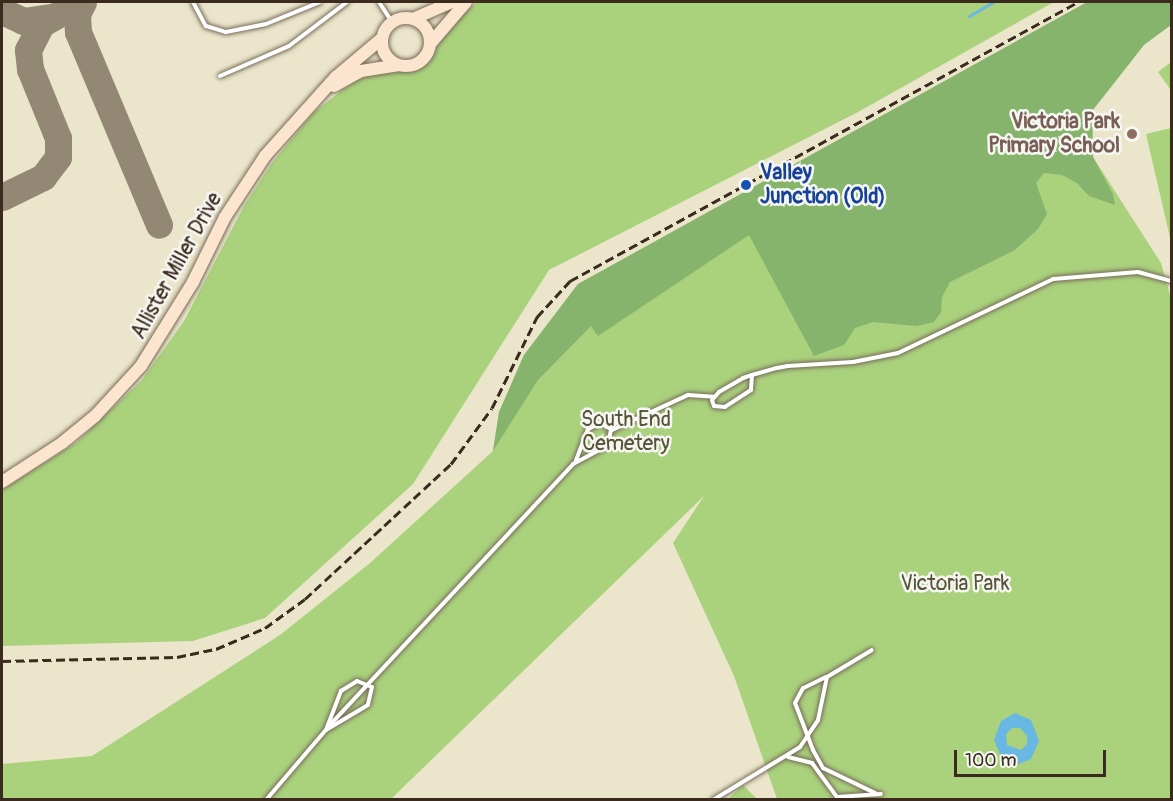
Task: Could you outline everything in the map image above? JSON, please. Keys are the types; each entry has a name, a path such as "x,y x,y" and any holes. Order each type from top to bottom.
{"street":[{"path":"452,2 413,19 392,22 381,39 385,55 398,65 419,63 430,44 466,2"},
{"path":"413,19 424,26 430,44"},
{"name":"Allister Miller Drive","path":"2,482 87,423 141,366 172,320 242,190 276,141 316,98 381,39"},
{"name":"Allister Miller Drive","path":"316,98 361,71 398,65"}],"lane":[{"path":"193,2 206,26 233,32 266,24 320,2"},
{"path":"220,76 289,46 347,2"},
{"path":"380,2 392,22"},
{"path":"266,800 369,682 576,461 605,447 612,430 688,395 713,398 725,387 752,375 788,366 854,362 898,353 1029,289 1066,276 1138,272 1172,281"},
{"path":"713,398 716,407 730,405 754,386 752,375"},
{"path":"576,461 582,438 591,426 603,423 612,430"},
{"path":"872,650 827,677 803,688 795,703 823,768 875,794"},
{"path":"713,800 742,778 788,757 809,737 820,717 827,677"},
{"path":"326,730 343,689 357,681 369,682"},
{"path":"326,730 364,709 373,694 369,682"},
{"path":"788,757 812,763 836,797 848,799 881,794"}],"green space":[{"path":"477,2 1054,2 858,112 549,270 413,484 265,618 193,641 2,646 2,490 76,443 142,380 184,321 244,206 272,163 314,112 353,82 372,74 422,67 431,59 446,31"},
{"path":"1087,2 1171,2 1171,25 1144,45 1092,111 1093,157 1113,194 1115,205 1089,196 1077,183 1062,175 1044,173 1036,183 1047,214 1038,229 1015,250 950,282 942,297 941,312 934,322 917,326 873,322 855,328 844,345 814,356 749,235 598,336 591,326 538,380 493,451 499,412 524,355 578,284"},
{"name":"Victoria Park","path":"1133,59 1092,111 1093,157 1161,263 1171,298 1171,799 777,799 734,676 673,543 704,496 391,799 2,799 2,764 92,756 280,635 370,563 493,451 499,412 524,355 578,284 725,203"},
{"path":"1171,62 1171,88 1170,89 1158,72"},
{"path":"1171,128 1172,241 1171,242 1146,134"},
{"path":"743,785 757,799 728,799"}],"water":[{"path":"1015,713 1031,720 1039,741 1031,759 1016,765 1002,759 994,740 1001,721","holes":["1012,728 1020,728 1027,736 1027,744 1021,750 1007,745 1006,734"]}],"waterway":[{"path":"969,16 993,2"}],"taxiway":[{"path":"2,197 43,177 58,157 58,138 30,69 28,50 41,24 80,2"},
{"path":"83,2 77,14 78,32 159,225"},
{"path":"2,11 23,21 50,17"}],"railway":[{"path":"2,661 177,657 216,649 265,628 305,599 451,464 492,408 537,317 570,281 1078,2"}],"place":[{"name":"Victoria Park Primary School","path":"1132,134"},
{"name":"Valley Junction (Old)","path":"746,185"}],"park label":[{"name":"South End Cemetery","path":"626,432"}]}
